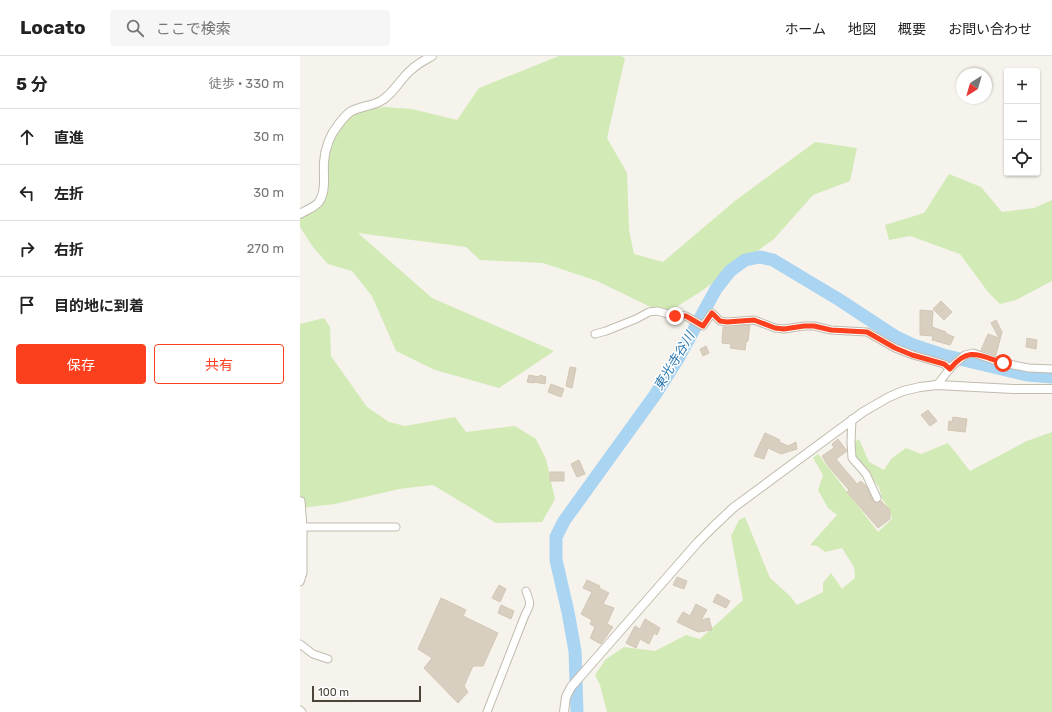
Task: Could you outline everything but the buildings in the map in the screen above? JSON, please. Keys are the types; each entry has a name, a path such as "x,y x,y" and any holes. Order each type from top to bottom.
{"street":[{"path":"300,214 312,208 322,197 326,150 338,125 351,111 380,102 388,96 412,69 432,56"},
{"path":"595,334 632,321 649,312 657,311 686,316 703,326 712,313 720,321 727,322 754,320 780,329 814,326 831,330 867,332 895,348 951,367"},
{"path":"937,385 951,367 965,355 973,353 1003,363 1028,368 1052,369"},
{"path":"564,712 566,697 571,687 698,542 714,526 739,504 852,419 876,403 903,391 937,385 1013,389 1052,389"},
{"path":"852,419 852,458 866,474 877,498"},
{"path":"300,501 303,527 303,573 300,582"},
{"path":"303,527 396,527"},
{"path":"487,712 531,602 526,591"},
{"path":"300,644 313,654 328,658"}],"green space":[{"path":"559,56 621,56 625,58 607,138 627,173 629,230 634,254 663,262 736,200 815,142 857,148 850,181 813,195 774,239 700,292 665,314 597,281 543,263 480,260 466,247 358,233 432,298 554,351 499,388 435,370 396,351 372,296 352,271 328,264 313,247 300,227 300,214 323,200 319,176 327,139 356,112 384,107 412,109 457,120 479,88"},
{"path":"949,174 981,187 1002,212 1034,208 1052,200 1052,281 1016,300 1000,304 988,292 960,254 910,236 889,240 885,225 924,213"},
{"path":"324,318 330,327 331,356 367,407 389,422 405,426 455,417 466,432 515,426 536,439 546,459 555,499 542,522 496,523 433,485 399,489 335,504 300,508 300,324"},
{"path":"1052,432 1052,712 607,712 600,685 595,675 605,660 624,647 655,651 686,635 700,639 743,600 731,536 739,520 745,517 770,578 790,596 797,605 823,592 823,583 831,573 842,589 855,578 854,567 842,548 825,552 817,546 810,545 837,515 828,508 818,490 823,475 813,458 818,454 878,532 892,519 890,510 882,499 879,487 854,458 853,443 859,439 869,462 884,470 891,459 906,448 921,454 948,443 970,471 1027,441"}],"waterway":[{"name":"東光寺谷川","path":"577,712 575,651 556,560 556,537 564,521 655,395 679,357 716,289 730,271 745,260 760,257 773,260 838,299 896,337 913,345 943,355 1027,375 1052,377"}],"route":[{"path":"675,316 686,316 703,326 712,313 720,321 727,322 754,320 775,328 784,329 814,326 831,330 867,332 895,348 912,355 944,364 950,369 965,355 973,353 1003,363"}]}
